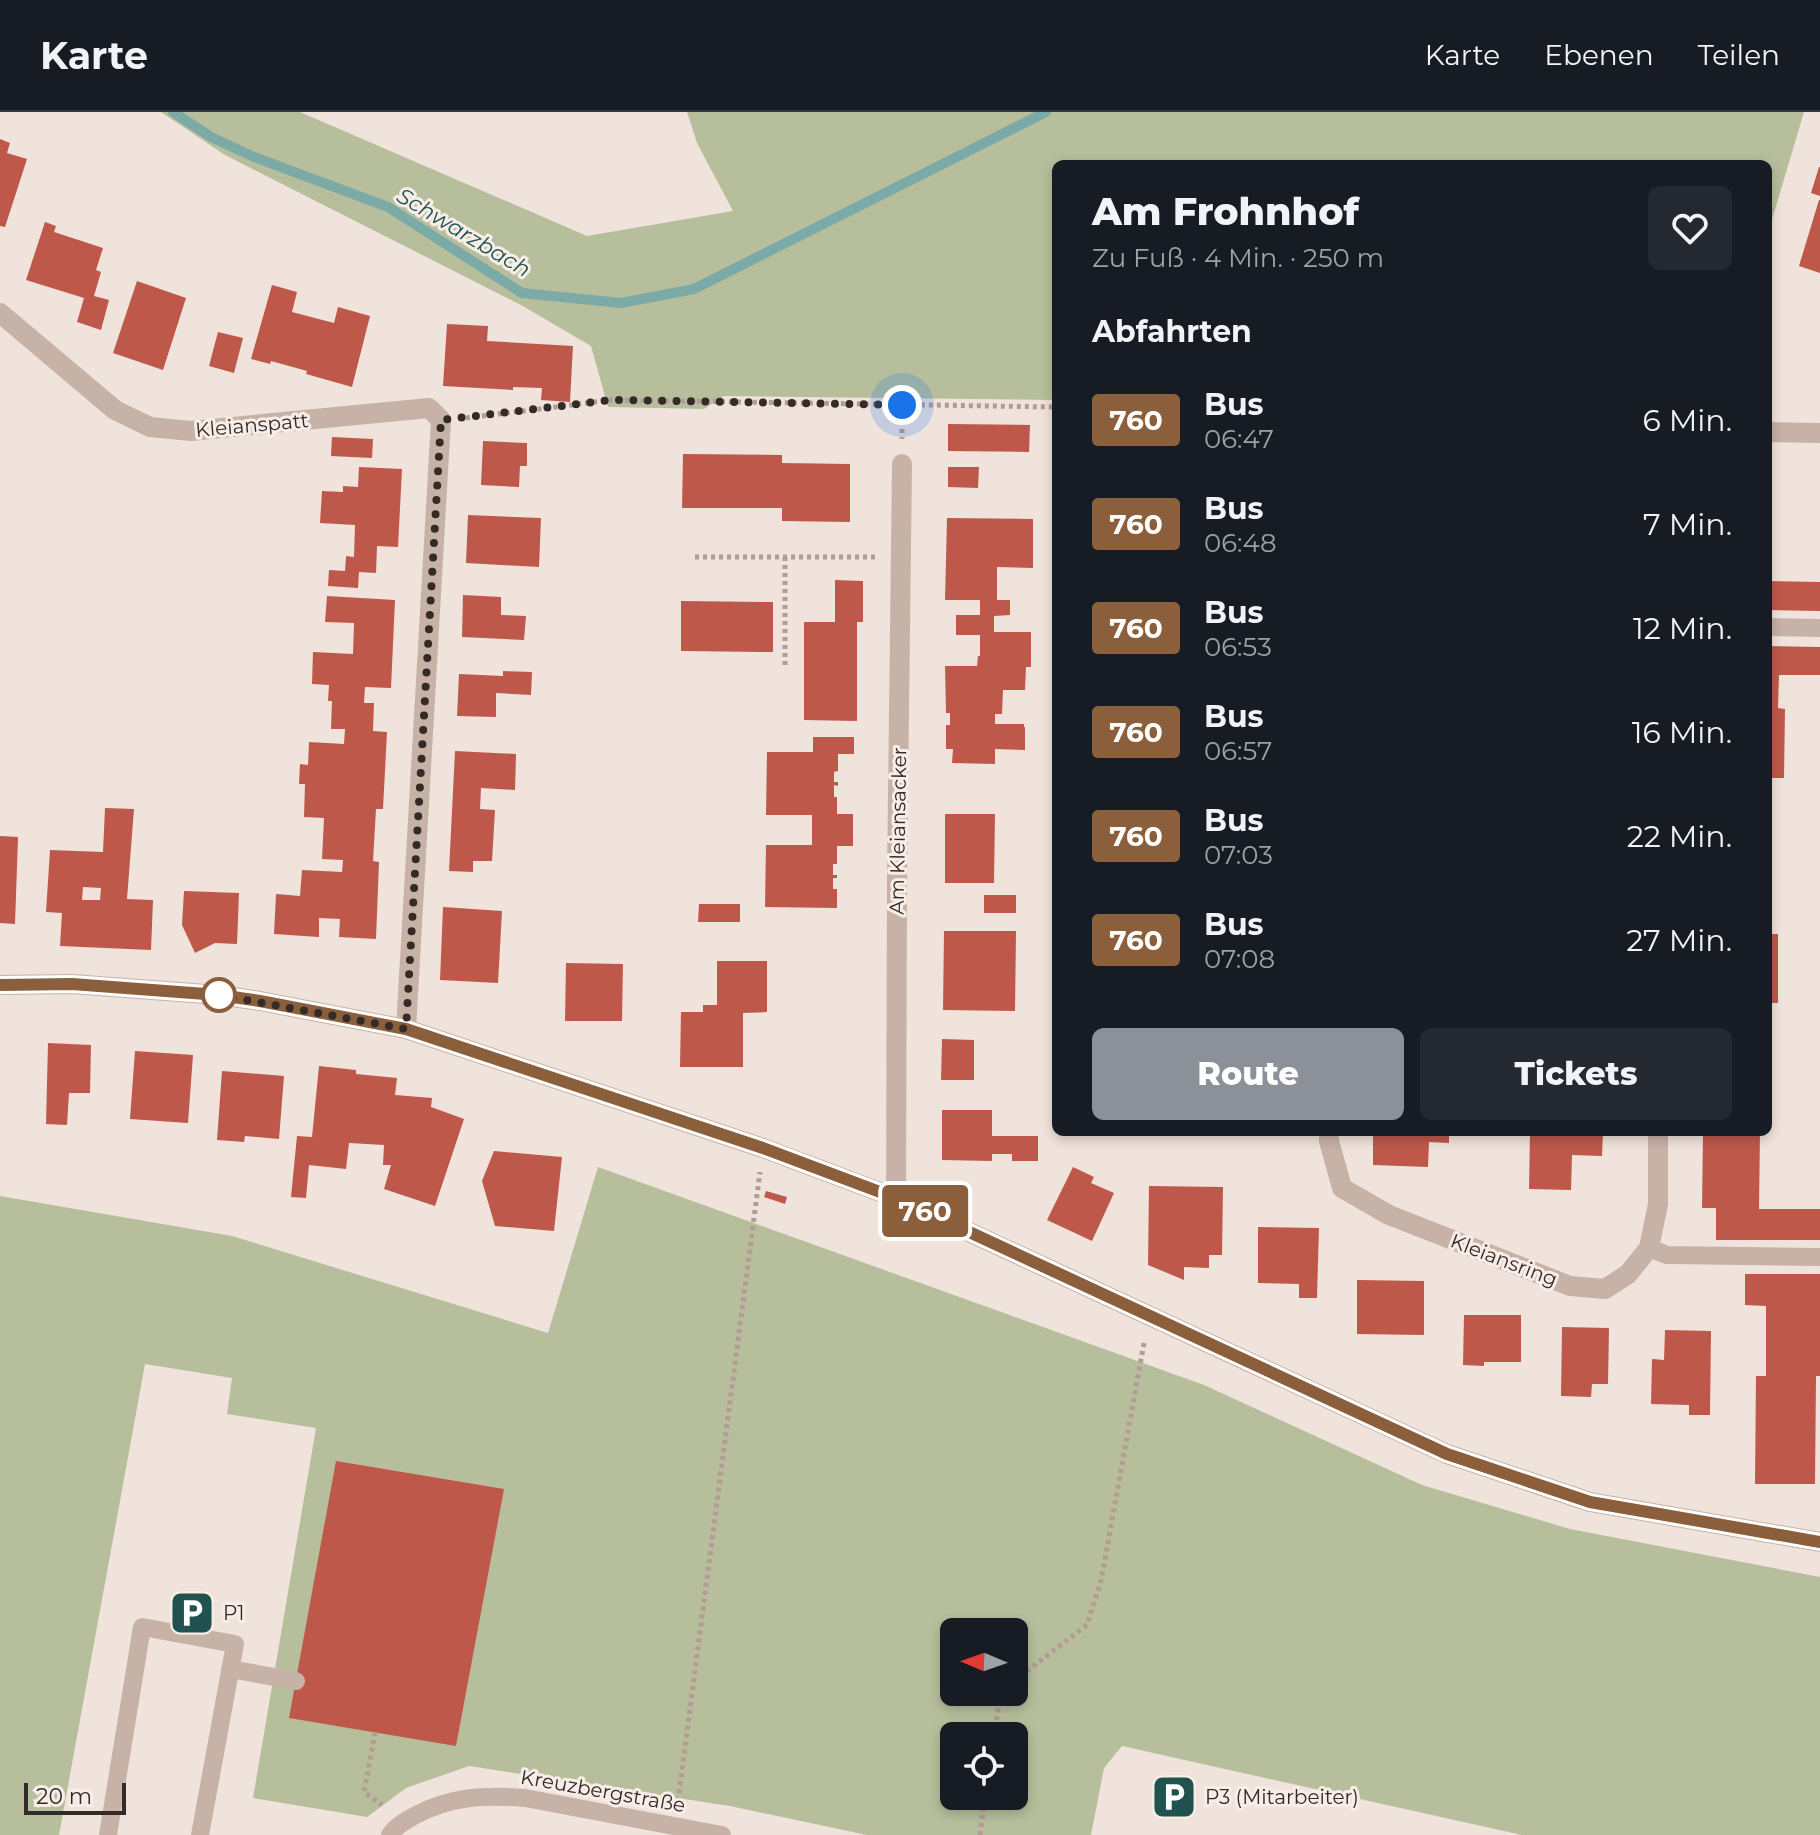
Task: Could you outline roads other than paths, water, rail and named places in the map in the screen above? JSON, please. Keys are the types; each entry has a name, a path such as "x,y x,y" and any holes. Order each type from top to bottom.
{"street":[{"name":"Kleianspatt","path":"0,313 115,410 150,427 191,431 429,408 441,420 406,1029"},
{"path":"1772,432 1820,433"},
{"name":"Am Kleiansacker","path":"896,1198 902,464"},
{"path":"0,985 72,984 219,995 406,1029 763,1148 896,1198 1447,1454 1590,1502 1820,1542"},
{"name":"Kleiansring","path":"1329,1136 1342,1188 1389,1215 1570,1286 1605,1289 1628,1274 1649,1248"},
{"path":"1649,1248 1658,1204 1658,1136"}],"lane":[{"path":"1772,627 1820,628"},
{"path":"1649,1248 1667,1255 1820,1257"},
{"path":"108,1835 142,1627 235,1644 200,1835"},
{"path":"230,1669 296,1681"},
{"name":"Kreuzbergstraße","path":"390,1835 404,1821 445,1801 496,1796 525,1798 722,1835"}],"waterway":[{"name":"Schwarzbach","path":"173,112 211,137 254,157 388,207 522,293 621,303 694,289 1046,112"}],"place":[{"name":"P1","path":"192,1613"},
{"name":"P3 (Mitarbeiter)","path":"1174,1797"}]}
